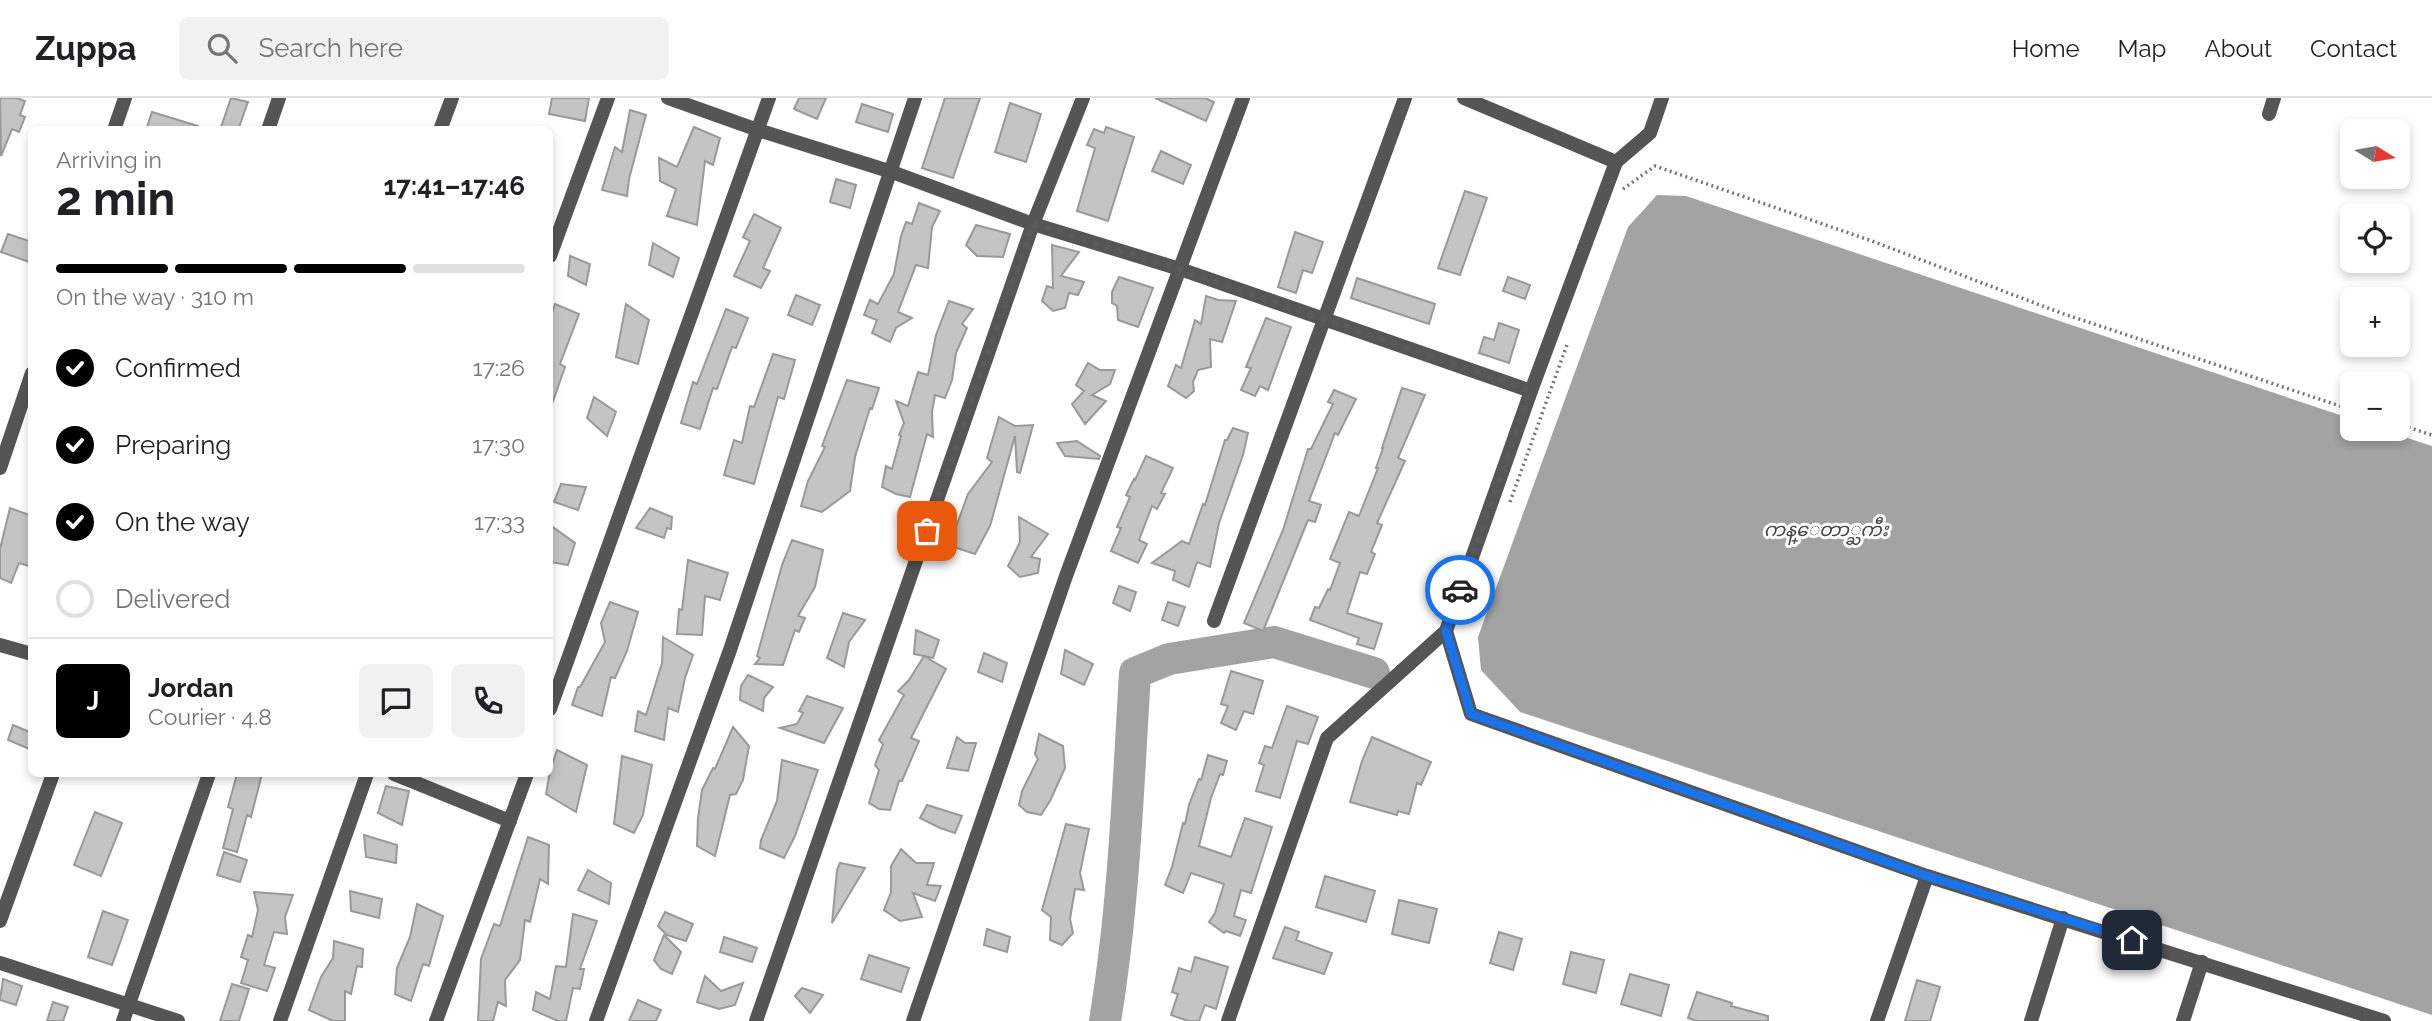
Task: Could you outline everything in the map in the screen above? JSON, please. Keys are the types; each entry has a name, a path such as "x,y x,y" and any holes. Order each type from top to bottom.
{"street":[{"path":"115,126 125,98"},
{"path":"269,126 279,98"},
{"path":"442,126 452,98"},
{"path":"553,248 608,98"},
{"path":"668,98 758,130 892,172 1033,224 1180,269 1531,391"},
{"path":"553,701 769,98"},
{"path":"596,1021 730,650 915,98"},
{"path":"756,1021 1033,224 1083,98"},
{"path":"913,1021 1066,576 1243,98"},
{"path":"1214,621 1405,98"},
{"path":"1464,98 1616,162"},
{"path":"1228,1021 1327,738 1446,631 1616,162 1650,133 1662,98"},
{"path":"2269,114 2274,98"},
{"path":"0,468 28,385"},
{"path":"1446,631 1471,714 1927,876 2202,961 2355,1017 2384,1021"},
{"path":"0,645 28,653"},
{"path":"0,921 52,777"},
{"path":"123,1021 208,777"},
{"path":"280,1021 366,777"},
{"path":"401,777 510,821"},
{"path":"436,1021 526,777"},
{"path":"1877,1021 1927,876"},
{"path":"2031,1021 2063,918"},
{"path":"2183,1021 2202,961"},
{"path":"0,963 178,1021"}],"path":[{"path":"1619,201 1623,188 1655,166 1872,241 2061,313 2340,406"},
{"path":"1510,502 1572,332"},
{"path":"2410,428 2432,435"}],"water":[{"name":"ကန္ေတာ္ႀကီး","path":"1657,195 1686,196 2340,415 2340,441 2410,441 2410,439 2432,446 2432,1015 1520,712 1481,670 1478,637 1628,227"}],"building":[{"path":"0,98 25,101 20,115 25,117 19,132 12,129 1,156"},
{"path":"231,98 248,102 239,126 221,126"},
{"path":"552,98 589,98 585,121 549,114"},
{"path":"799,98 826,98 817,119 794,109"},
{"path":"945,98 980,98 953,178 922,168"},
{"path":"1155,98 1205,98 1214,102 1206,121"},
{"path":"1010,103 1041,114 1026,162 995,152"},
{"path":"862,104 893,114 888,132 856,122"},
{"path":"630,110 646,115 627,196 602,190 615,147 622,152"},
{"path":"152,112 198,126 147,126"},
{"path":"694,127 720,138 713,165 705,161 697,225 667,216 676,189 660,181 659,158 677,167"},
{"path":"1106,127 1134,137 1108,221 1077,211 1095,148 1087,145 1094,129 1104,133"},
{"path":"1161,151 1191,165 1183,184 1152,171"},
{"path":"836,179 856,185 850,208 830,202"},
{"path":"1465,191 1487,198 1460,275 1438,268"},
{"path":"919,203 940,211 932,227 928,268 916,265 898,312 912,318 896,328 890,342 872,333 877,320 864,315 870,300 878,304 894,274 901,236 906,222 912,224"},
{"path":"754,214 781,228 763,268 770,271 761,288 734,276 750,241 743,237"},
{"path":"976,225 1010,234 1003,257 977,256 966,245"},
{"path":"1295,232 1323,242 1312,273 1303,270 1296,293 1278,287"},
{"path":"8,234 28,241 28,262 1,252"},
{"path":"653,243 679,258 673,277 649,265"},
{"path":"1052,245 1079,252 1061,276 1084,282 1078,295 1069,293 1065,308 1053,311 1042,301 1047,286 1053,288"},
{"path":"570,256 590,264 586,285 568,276"},
{"path":"1119,277 1153,288 1138,327 1118,320 1117,306 1112,303 1112,292"},
{"path":"1508,277 1530,285 1525,299 1503,291"},
{"path":"1357,278 1435,304 1429,324 1351,298"},
{"path":"796,295 820,305 812,325 788,315"},
{"path":"1206,296 1236,301 1222,342 1210,339 1211,367 1198,370 1193,382 1194,391 1186,398 1168,386 1176,365 1181,368 1195,320 1201,324"},
{"path":"949,301 973,309 962,324 967,328 956,353 952,380 945,398 935,395 932,412 933,437 927,434 910,497 896,494 882,487 886,466 892,469 904,423 896,401 908,406 918,372 928,375 936,335"},
{"path":"555,304 579,314 560,364 565,367 553,401"},
{"path":"626,304 649,320 638,364 616,357"},
{"path":"726,309 748,318 736,348 732,347 717,389 713,388 700,429 681,423 693,382 697,384"},
{"path":"1266,318 1291,327 1268,390 1260,386 1255,396 1241,390 1251,368 1246,367"},
{"path":"1499,323 1519,330 1509,363 1479,353 1484,337 1494,340"},
{"path":"773,354 795,360 784,399 778,397 754,484 724,475 734,440 742,443 750,406 754,407"},
{"path":"1088,363 1100,370 1115,370 1110,384 1092,395 1106,401 1085,424 1072,404 1084,391 1076,385"},
{"path":"847,380 879,388 855,457 850,491 822,512 801,506 808,481 825,447 822,446"},
{"path":"1402,388 1425,395 1398,458 1405,461 1377,523 1382,525 1371,552 1375,554 1367,574 1360,572 1347,613 1382,624 1374,649 1357,644 1359,638 1310,620 1315,607 1319,608 1328,589 1330,590 1340,563 1330,559 1349,512 1359,516 1378,468"},
{"path":"1334,390 1356,399 1338,435 1335,433 1309,501 1321,505 1315,522 1308,520 1263,631 1244,623 1283,530 1308,449 1311,449 1333,404 1328,402"},
{"path":"594,397 616,412 607,436 587,418"},
{"path":"999,417 1015,426 1033,425 1020,473 1017,472 1015,436 990,526 975,554 948,545 952,525 956,527 968,494 992,462 987,458"},
{"path":"1233,428 1248,433 1243,455 1219,523 1210,567 1197,562 1189,587 1173,580 1175,571 1152,563 1182,541 1189,544 1203,504 1205,505 1225,440"},
{"path":"1077,441 1100,456 1099,459 1065,456 1057,443"},
{"path":"1146,456 1173,468 1161,493 1165,494 1157,509 1152,506 1139,540 1147,544 1138,563 1111,551 1121,528 1117,527 1130,497 1126,495"},
{"path":"561,484 586,487 578,510 554,502"},
{"path":"10,508 28,515 28,566 19,563 11,583 0,578 0,549"},
{"path":"650,508 672,517 671,529 667,528 664,538 636,528"},
{"path":"1019,517 1048,534 1031,557 1040,559 1038,573 1020,577 1008,566 1020,542"},
{"path":"553,527 575,543 568,565 553,562"},
{"path":"792,540 823,550 815,587 798,616 805,618 799,632 795,630 783,665 755,664 760,658 757,656 782,565"},
{"path":"688,560 728,573 720,600 705,596 702,635 677,634"},
{"path":"1119,586 1136,592 1130,611 1113,603"},
{"path":"610,602 638,612 627,651 615,678 611,677 602,716 572,705 578,687 605,642 601,623"},
{"path":"1168,602 1185,607 1178,626 1162,620"},
{"path":"843,613 865,620 849,642 844,667 827,658"},
{"path":"916,630 939,640 933,658 914,654"},
{"path":"663,637 693,655 678,712 668,708 664,740 635,731 638,711 646,715 662,663"},
{"path":"1065,650 1093,664 1084,685 1061,674"},
{"path":"984,653 1007,663 1002,682 978,672"},
{"path":"924,656 946,669 911,738 919,741 902,781 899,781 890,810 879,809 869,803 879,770 875,765 883,744 879,740 904,695 898,691 909,680"},
{"path":"1231,671 1263,681 1253,714 1244,711 1236,730 1221,723 1228,706 1221,704"},
{"path":"748,675 773,687 764,698 763,711 740,700 741,686"},
{"path":"807,696 843,708 824,743 780,728 797,724 803,713 799,711"},
{"path":"1287,706 1318,717 1308,744 1297,741 1280,798 1256,791 1264,765 1259,763 1265,746 1272,748"},
{"path":"13,725 28,731 28,748 8,740"},
{"path":"733,727 749,746 743,780 736,794 730,795 715,856 697,846 698,818 702,790 713,768 715,769"},
{"path":"1039,734 1063,746 1065,768 1041,815 1027,812 1019,805 1022,791 1038,759 1035,754"},
{"path":"957,737 965,743 976,743 968,771 947,768"},
{"path":"1372,737 1431,762 1421,785 1417,783 1409,814 1398,811 1397,815 1350,802"},
{"path":"557,750 587,765 576,812 546,794 549,777 553,777 553,762"},
{"path":"1208,755 1227,761 1211,798 1199,846 1231,857 1245,818 1272,827 1251,893 1241,890 1234,916 1246,920 1240,936 1226,931 1224,933 1209,922 1215,913 1224,884 1191,873 1183,893 1165,885 1183,823 1185,824 1189,805 1199,779 1201,780"},
{"path":"622,756 652,765 643,815 634,833 614,824"},
{"path":"782,760 818,770 795,836 784,858 760,848 777,801"},
{"path":"236,777 261,777 251,817 247,815 237,852 223,848 233,809 228,807"},
{"path":"386,786 409,791 402,825 378,813"},
{"path":"927,805 962,816 955,833 920,818"},
{"path":"95,812 122,823 101,876 74,865"},
{"path":"1066,824 1089,829 1080,873 1084,890 1075,889 1070,919 1073,933 1062,945 1050,940 1051,917 1042,910"},
{"path":"364,835 397,845 396,863 366,857"},
{"path":"528,837 549,845 548,884 540,879 530,922 525,920 520,960 505,980 506,1006 498,1002 493,1021 478,1021 481,959 494,924 500,926"},
{"path":"901,849 916,863 934,863 927,885 941,886 935,901 913,893 922,917 900,921 884,910 891,892 891,866"},
{"path":"224,852 247,860 240,882 217,875"},
{"path":"840,863 865,868 832,923 837,870"},
{"path":"588,870 611,883 609,904 578,890"},
{"path":"1325,876 1375,891 1366,922 1316,907"},
{"path":"350,891 382,899 379,918 351,911"},
{"path":"254,892 293,895 285,917 287,934 274,932 264,965 275,968 267,991 241,983 248,960 241,957 248,935 252,937 258,910"},
{"path":"1399,900 1437,909 1429,943 1392,934"},
{"path":"417,904 443,916 429,966 423,964 411,1001 395,994 397,968 410,937"},
{"path":"103,911 128,920 112,965 88,957"},
{"path":"665,912 693,924 686,941 667,935 658,926"},
{"path":"573,914 597,921 580,969 584,969 580,989 573,988 566,1021 558,1021 533,1010 536,992 550,999 556,966 566,967"},
{"path":"1285,927 1299,932 1296,940 1332,953 1324,974 1273,958"},
{"path":"987,929 1010,937 1007,952 984,945"},
{"path":"1499,932 1522,939 1513,970 1490,963"},
{"path":"664,935 681,952 672,974 661,969 654,960"},
{"path":"724,937 757,948 752,962 720,952"},
{"path":"334,941 363,949 362,967 357,966 351,994 345,991 345,1021 333,1021 309,1010 321,977 333,958"},
{"path":"1571,952 1604,960 1596,993 1563,984"},
{"path":"869,955 909,968 901,992 861,979"},
{"path":"1195,957 1228,967 1216,1009 1205,1005 1199,1021 1188,1021 1171,1015 1178,994 1172,992 1179,968 1191,972"},
{"path":"1630,974 1669,985 1661,1016 1621,1004"},
{"path":"705,976 721,991 743,983 735,1005 719,1009 697,1002"},
{"path":"3,979 22,986 16,1005 0,1000"},
{"path":"1917,980 1940,987 1930,1021 1905,1021"},
{"path":"232,984 249,989 239,1021 220,1021"},
{"path":"802,988 823,995 810,1013 795,996"},
{"path":"1697,992 1732,1003 1731,1006 1768,1016 1768,1021 1697,1021 1688,1018"},
{"path":"638,1000 661,1010 656,1021 629,1021"},
{"path":"53,1002 68,1007 63,1021 47,1021"}],"waterway":[{"path":"1105,1021 1121,891 1135,673 1169,659 1274,642 1374,673"}],"way so far":[{"path":"927,531 1033,224 1180,269 1531,391 1460,590"}],"route":[{"path":"1460,590 1446,631 1471,714 1927,876 2132,940"}]}
